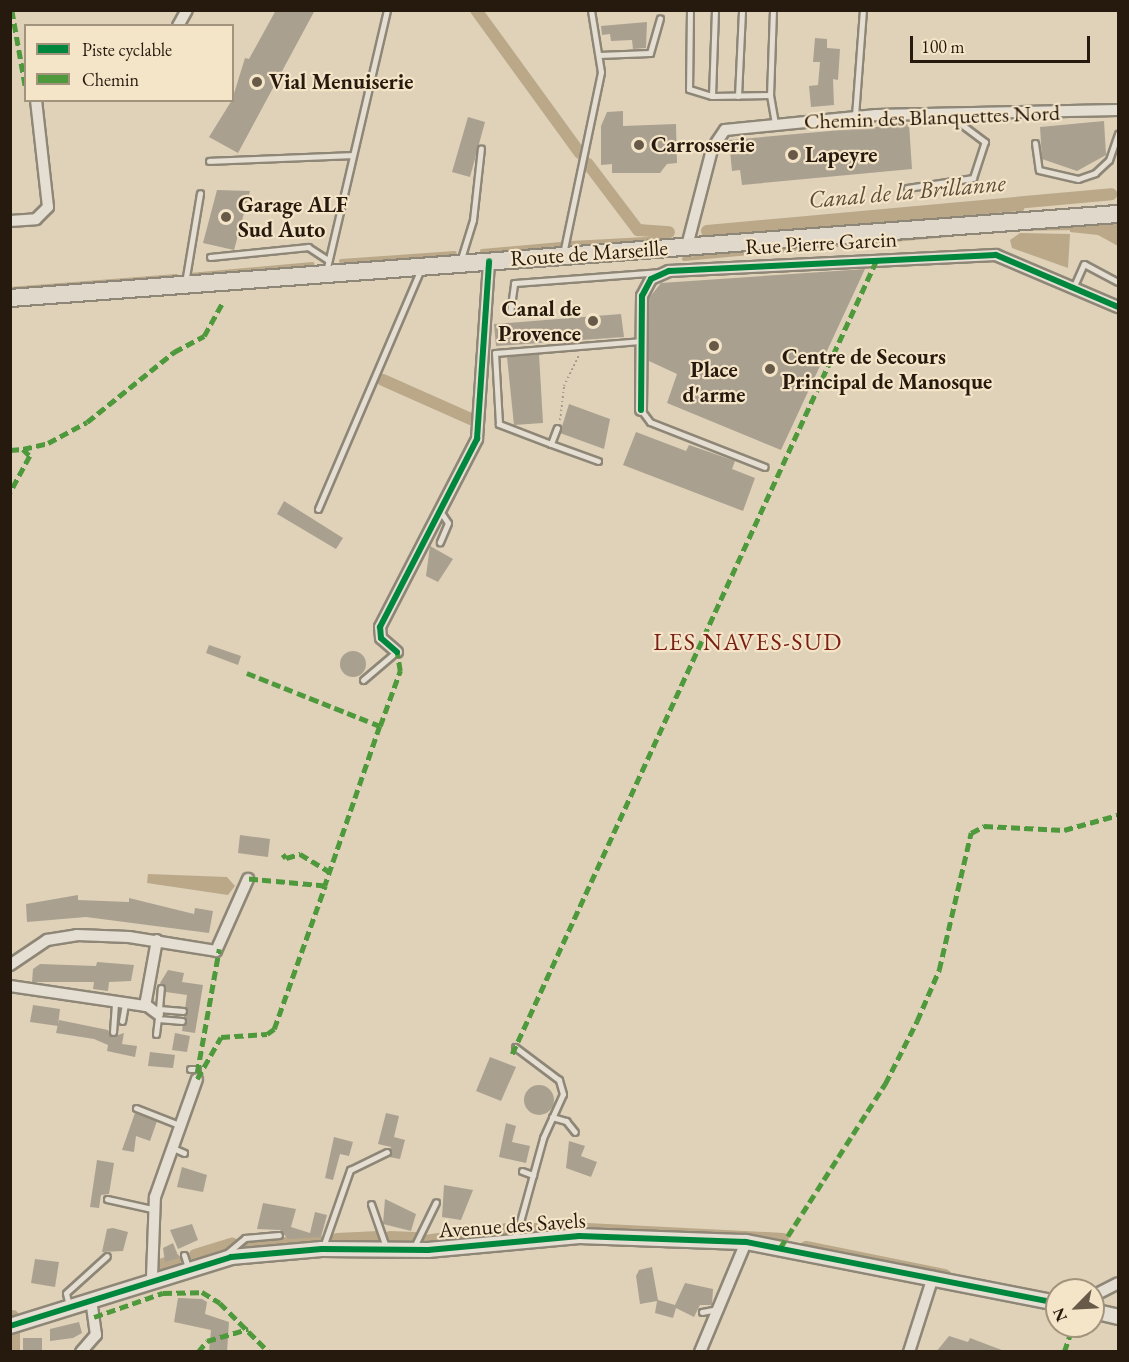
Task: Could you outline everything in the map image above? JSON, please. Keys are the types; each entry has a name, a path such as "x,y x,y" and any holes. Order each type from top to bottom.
{"main road":[{"name":"Route de Marseille","path":"1096,213 1119,208"},
{"name":"Route de Marseille","path":"10,298 184,285 326,267 422,267 1096,213 1119,214"}],"street":[{"path":"179,24 187,10"},
{"path":"10,221 36,219 47,211 36,102"},
{"name":"Chemin des Blanquettes Nord","path":"687,246 718,136 729,129 855,116 1119,110"},
{"name":"Rue Pierre Garcin","path":"664,272 987,254 1013,259 1119,307"},
{"path":"397,652 381,638 380,627 477,439 489,261"},
{"path":"641,410 642,296 649,282 664,272"},
{"path":"10,965 53,938 157,940 211,952 219,949 248,879"},
{"path":"146,1005 157,940"},
{"path":"10,986 146,1005 158,1014"},
{"path":"152,1277 152,1209 195,1072"},
{"name":"Avenue des Savels","path":"10,1326 68,1300 91,1300 152,1277 186,1261 322,1249 412,1250 515,1240 746,1242 1045,1300"},
{"path":"700,1352 746,1242"},
{"path":"909,1352 933,1277"},
{"path":"1105,1290 1119,1283"},
{"path":"81,1352 96,1335 91,1300"}],"lane":[{"path":"326,267 387,10"},
{"path":"562,256 586,150 600,55 591,10"},
{"path":"690,10 688,87 712,96 770,95"},
{"path":"712,96 715,10"},
{"path":"738,96 742,10"},
{"path":"773,10 770,95 775,124"},
{"path":"855,116 863,10"},
{"path":"600,55 650,53 660,18"},
{"path":"907,188 973,178 985,142 949,115"},
{"path":"1035,143 1039,170 1077,178 1095,173 1109,160 1119,134"},
{"path":"460,264 473,220 481,148"},
{"path":"208,161 352,154"},
{"path":"184,285 200,193"},
{"path":"210,257 308,247 326,267"},
{"path":"1074,286 1087,264 1119,282"},
{"path":"318,509 422,267"},
{"path":"510,314 514,283 664,272"},
{"path":"598,461 499,424 493,356 501,350 640,341"},
{"path":"641,410 650,422 765,467"},
{"path":"551,444 557,428"},
{"path":"439,510 448,523 440,542"},
{"path":"363,680 397,652"},
{"path":"156,1034 161,988"},
{"path":"120,1003 122,1021"},
{"path":"113,1032 120,1003"},
{"path":"158,1014 183,1011"},
{"path":"158,1014 182,1022"},
{"path":"515,1047 562,1085 562,1101 552,1117 515,1240"},
{"path":"136,1108 179,1125"},
{"path":"552,1117 566,1121 575,1132"},
{"path":"172,1147 184,1153"},
{"path":"322,1249 337,1222 354,1167 387,1152"},
{"path":"522,1172 533,1175"},
{"path":"107,1199 152,1209"},
{"path":"412,1250 436,1202"},
{"path":"371,1204 387,1249"},
{"path":"220,1259 245,1238 279,1235"},
{"path":"60,1287 68,1300 107,1256"},
{"path":"702,1311 717,1309"}],"path":[{"path":"557,428 579,346"}],"shaded area":[{"path":"1118,222 1118,246 1098,235 1070,232 1070,225"},
{"path":"1020,233 1070,234 1068,268 1012,248 1010,240"},
{"path":"148,874 227,877 235,886 228,895 147,883"}],"building":[{"name":"Vial Menuiserie","path":"276,10 315,10 238,153 209,137 231,102 234,102 234,94 245,58 249,59"},
{"path":"647,22 646,48 633,49 632,40 611,41 610,34 602,35 601,26"},
{"path":"815,38 827,39 827,48 840,49 838,80 833,79 834,105 811,107 809,86 818,85 820,62 813,62"},
{"name":"Carrosserie","path":"623,111 623,126 676,124 677,163 667,164 660,173 612,173 612,164 601,165 601,126 607,112"},
{"path":"468,117 485,122 470,177 452,172"},
{"path":"1104,121 1106,155 1077,171 1042,159 1040,127"},
{"name":"Lapeyre","path":"909,124 912,169 742,185 740,170 732,171 729,140"},
{"name":"Garage ALF Sud Auto","path":"217,190 250,191 234,250 203,243"},
{"path":"865,269 781,450 667,403 677,374 649,361 649,298 661,283"},
{"path":"621,314 624,337 496,346 494,324"},
{"path":"539,354 543,423 514,425 507,357"},
{"path":"569,404 610,419 604,449 560,433"},
{"path":"636,432 686,451 689,445 735,461 732,469 755,478 743,511 623,465"},
{"path":"284,501 343,538 336,549 277,514"},
{"path":"430,546 453,559 438,582 426,576"},
{"path":"209,645 241,656 238,665 206,653"},
{"path":"353,651 362,655 366,664 362,673 353,677 344,673 340,664 344,655"},
{"path":"240,835 270,839 268,857 238,853"},
{"path":"78,895 78,900 129,902 129,898 194,914 195,908 213,911 209,933 86,917 27,922 26,904"},
{"path":"97,962 134,965 131,981 109,982 108,991 93,989 94,982 32,982 33,969 40,964 96,966"},
{"path":"168,970 184,973 182,982 203,985 195,1033 182,1031 187,995 166,992 160,983"},
{"path":"33,1005 60,1009 58,1026 30,1022"},
{"path":"59,1020 108,1030 112,1037 124,1033 122,1044 137,1046 135,1057 107,1051 108,1045 94,1039 56,1033"},
{"path":"175,1033 190,1036 187,1052 172,1050"},
{"path":"150,1052 175,1055 173,1068 148,1066"},
{"path":"490,1057 516,1067 501,1101 476,1091"},
{"path":"539,1085 550,1089 554,1100 550,1111 539,1115 528,1111 524,1100 528,1089"},
{"path":"135,1113 157,1121 150,1141 136,1136 134,1152 122,1150"},
{"path":"386,1113 399,1116 394,1137 405,1140 400,1159 389,1157 391,1147 378,1144"},
{"path":"506,1123 516,1126 512,1142 530,1146 526,1163 499,1157"},
{"path":"334,1137 353,1142 349,1156 340,1154 333,1180 325,1178"},
{"path":"569,1141 585,1146 581,1156 597,1162 591,1177 566,1168"},
{"path":"97,1160 114,1163 109,1194 101,1195 99,1208 90,1207"},
{"path":"182,1167 207,1175 203,1192 177,1187"},
{"path":"444,1185 473,1190 461,1220 442,1217"},
{"path":"385,1199 416,1214 411,1231 383,1224"},
{"path":"263,1203 296,1209 291,1227 310,1233 315,1212 327,1215 321,1237 288,1239 280,1230 257,1229"},
{"path":"192,1224 198,1240 178,1249 170,1230"},
{"path":"113,1228 128,1232 123,1251 102,1252 107,1229"},
{"path":"173,1243 179,1258 165,1262 163,1248"},
{"path":"35,1259 59,1262 55,1287 31,1283"},
{"path":"652,1267 658,1300 675,1305 685,1283 713,1289 712,1305 700,1305 694,1317 676,1308 673,1318 655,1313 657,1301 640,1304 636,1276 639,1270"},
{"path":"178,1298 202,1299 207,1302 205,1314 229,1322 227,1352 209,1352 211,1330 174,1322"},
{"path":"79,1322 82,1333 73,1338 50,1341 50,1329"},
{"path":"949,1336 968,1342 970,1338 1007,1352 936,1352"},
{"path":"23,1338 42,1338 42,1352 23,1352"}],"waterway":[{"name":"Canal de la Brillanne","path":"476,10 580,153"},
{"name":"Canal de la Brillanne","path":"588,164 638,230 669,232"},
{"name":"Canal de la Brillanne","path":"707,231 1111,194"},
{"path":"711,235 1022,209 1023,202"},
{"path":"1016,229 1075,228"},
{"path":"684,259 946,235"},
{"path":"571,243 665,238"},
{"path":"482,251 561,244"},
{"path":"341,261 455,253"},
{"path":"190,275 313,264"},
{"path":"10,289 176,276"},
{"path":"383,380 471,419"},
{"path":"425,1241 508,1229"},
{"path":"522,1229 575,1229"},
{"path":"587,1229 783,1239"},
{"path":"337,1239 379,1237"},
{"path":"390,1237 415,1238"},
{"path":"241,1249 316,1239"},
{"path":"195,1255 232,1244"},
{"path":"806,1247 945,1275"},
{"path":"163,1264 175,1260"},
{"path":"14,1333 14,1352"}],"marked path":[{"path":"12,10 24,78"},
{"path":"512,1054 877,259"},
{"path":"23,449 48,443 87,422 174,352 204,336 222,304"},
{"path":"10,450 23,449 30,456 10,493"},
{"path":"380,726 400,671 397,652"},
{"path":"247,673 380,726 325,886 248,879"},
{"path":"780,1248 885,1084 917,1021 939,970 971,833 984,826 1064,830 1118,815"},
{"path":"283,854 286,858 300,854 330,872"},
{"path":"197,1079 221,1037 267,1034 274,1029 325,886"},
{"path":"197,1073 219,949"},
{"path":"94,1317 163,1293 202,1292 220,1303 269,1352"},
{"path":"198,1352 207,1341 248,1329"},
{"path":"1064,1352 1069,1338"}],"cycle path":[{"path":"641,410 642,296 651,279 669,271 996,255 1118,307"},
{"path":"397,652 381,638 380,627 477,439 489,261"},
{"path":"10,1326 231,1257 322,1249 428,1250 579,1236 746,1242 1045,1301"}],"place":[{"name":"Vial Menuiserie","path":"257,82"},
{"name":"Carrosserie","path":"639,145"},
{"name":"Lapeyre","path":"793,155"},
{"name":"Garage ALF Sud Auto","path":"226,217"},
{"name":"Canal de Provence","path":"593,321"},
{"name":"Place d'arme","path":"714,346"},
{"name":"Centre de Secours Principal de Manosque","path":"770,369"}],"district":[{"name":"LES NAVES-SUD","path":"748,642"}]}
